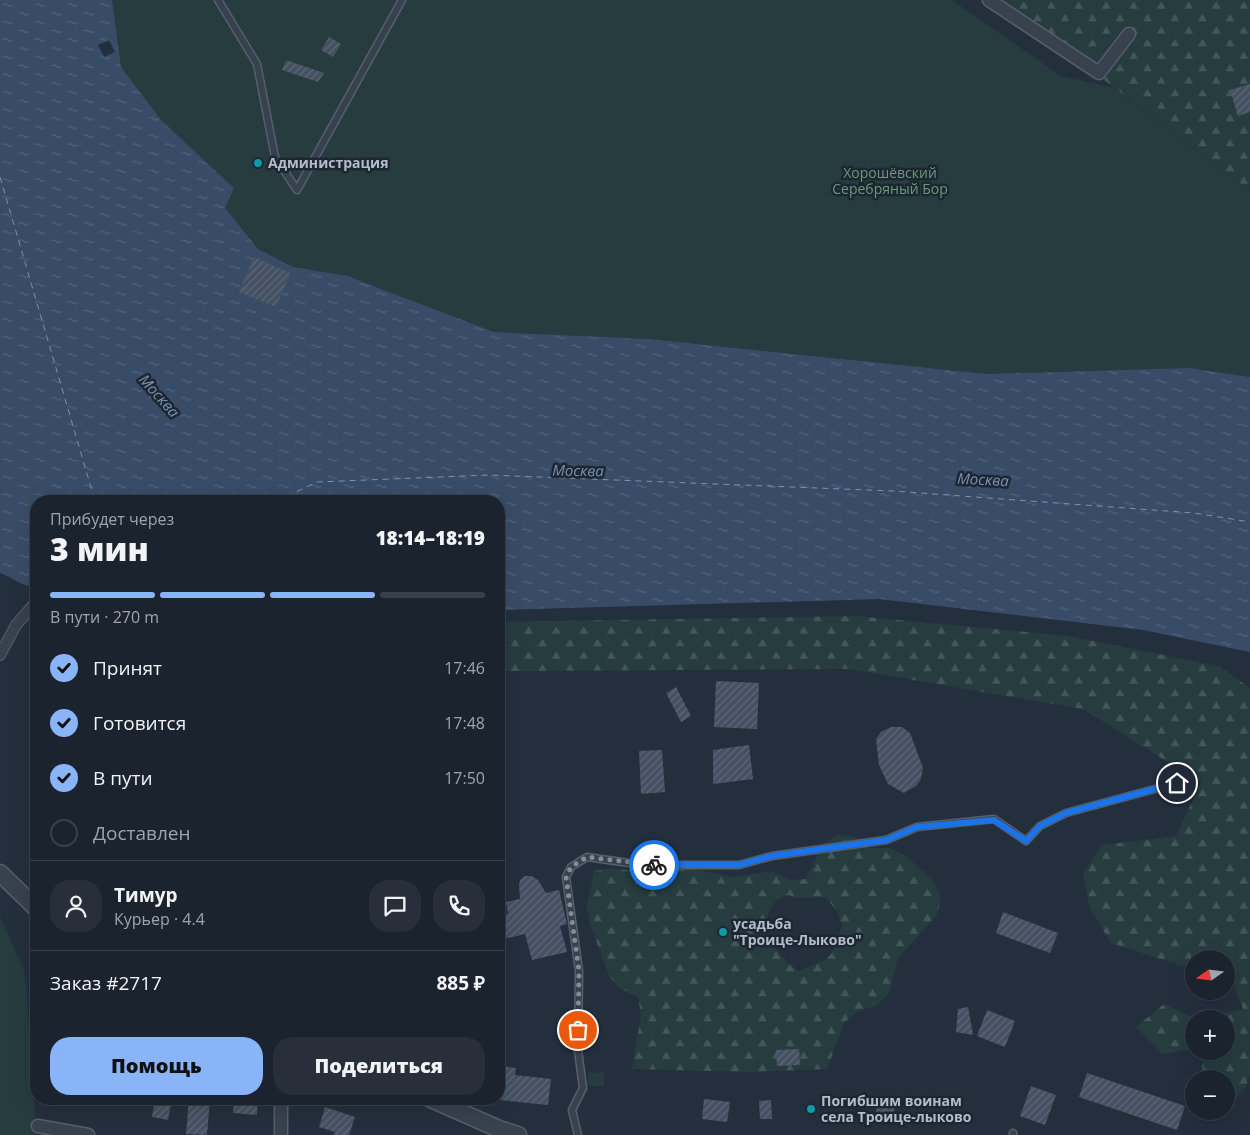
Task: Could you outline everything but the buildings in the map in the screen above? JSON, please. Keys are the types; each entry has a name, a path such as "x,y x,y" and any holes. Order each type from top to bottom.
{"street":[{"path":"989,0 1099,73 1130,34"},
{"path":"0,655 16,625 30,609"},
{"path":"0,873 30,902"},
{"path":"281,1135 282,1105"},
{"path":"444,1105 499,1132 518,1135"},
{"path":"458,1105 470,1117"},
{"path":"38,1126 88,1135"}],"lane":[{"path":"218,0 257,64 276,157 297,190 402,0"},
{"path":"578,1135 572,1110 583,1088 578,1050 579,971 566,877 571,867 587,857 643,865 739,865 772,856 886,840 917,827 994,820 1026,841 1040,826 1066,813 1177,783"}],"green space":[{"name":"Хорошёвский Серебряный Бор","path":"112,0 952,0 1061,76 1114,88 1250,191 1250,377 1189,368 987,374 649,339 494,332 347,276 293,267 258,249 225,208 234,188 162,121 121,67"},
{"path":"999,0 1250,0 1250,191"},
{"path":"856,616 1069,636 1219,666 1250,688 1250,1073 1246,1087 1235,1099 1235,1070 1203,1070 1201,1060 1235,1060 1235,1011 1243,1009 1235,988 1235,950 1185,950 1185,967 1111,943 1090,909 1083,874 1102,845 1176,836 1201,783 1083,709 848,669 505,671 505,622"},
{"path":"837,835 855,837 871,848 889,848 906,856 933,880 941,897 937,915 899,957 889,993 876,1006 858,1011 844,1023 827,1069 749,1072 632,1069 641,1015 638,997 621,989 609,976 590,924 587,906 594,871 613,868 646,873 677,866 734,877 771,871 789,880 806,879 822,845","holes":["789,895 797,898 825,897 837,911 842,925 832,953 825,960 799,971 766,939 767,918 772,905 782,897"]},
{"path":"0,917 25,972 30,1040 30,1105 35,1105 37,1135 0,1135"},
{"path":"1164,1004 1185,1014 1185,1050 1163,1054 1136,1027"},
{"path":"588,1072 604,1073 604,1087 588,1085"}],"water":[{"name":"Москва","path":"0,0 112,0 121,67 162,121 234,188 225,208 258,249 293,267 347,276 494,332 649,339 987,374 1189,368 1250,377 1250,652 1143,630 879,599 505,610 505,495 30,495 30,586 0,573"}],"pier":[{"path":"109,40 115,52 104,57 98,45"}],"ferry route":[{"path":"0,177 93,495"},
{"path":"290,495 317,482 489,475 893,491 1194,513 1250,522"}],"way so far":[{"path":"578,1030 579,971 566,877 571,867 587,857 654,865"}],"place":[{"name":"Администрация","path":"258,163"},
{"name":"усадьба \"Троице-Лыково\"","path":"723,932"},
{"name":"Погибшим воинам села Троице-лыково","path":"811,1109"}],"route":[{"path":"654,865 706,863 739,865 772,856 886,840 917,827 994,820 1026,841 1040,826 1066,813 1177,783"}]}
